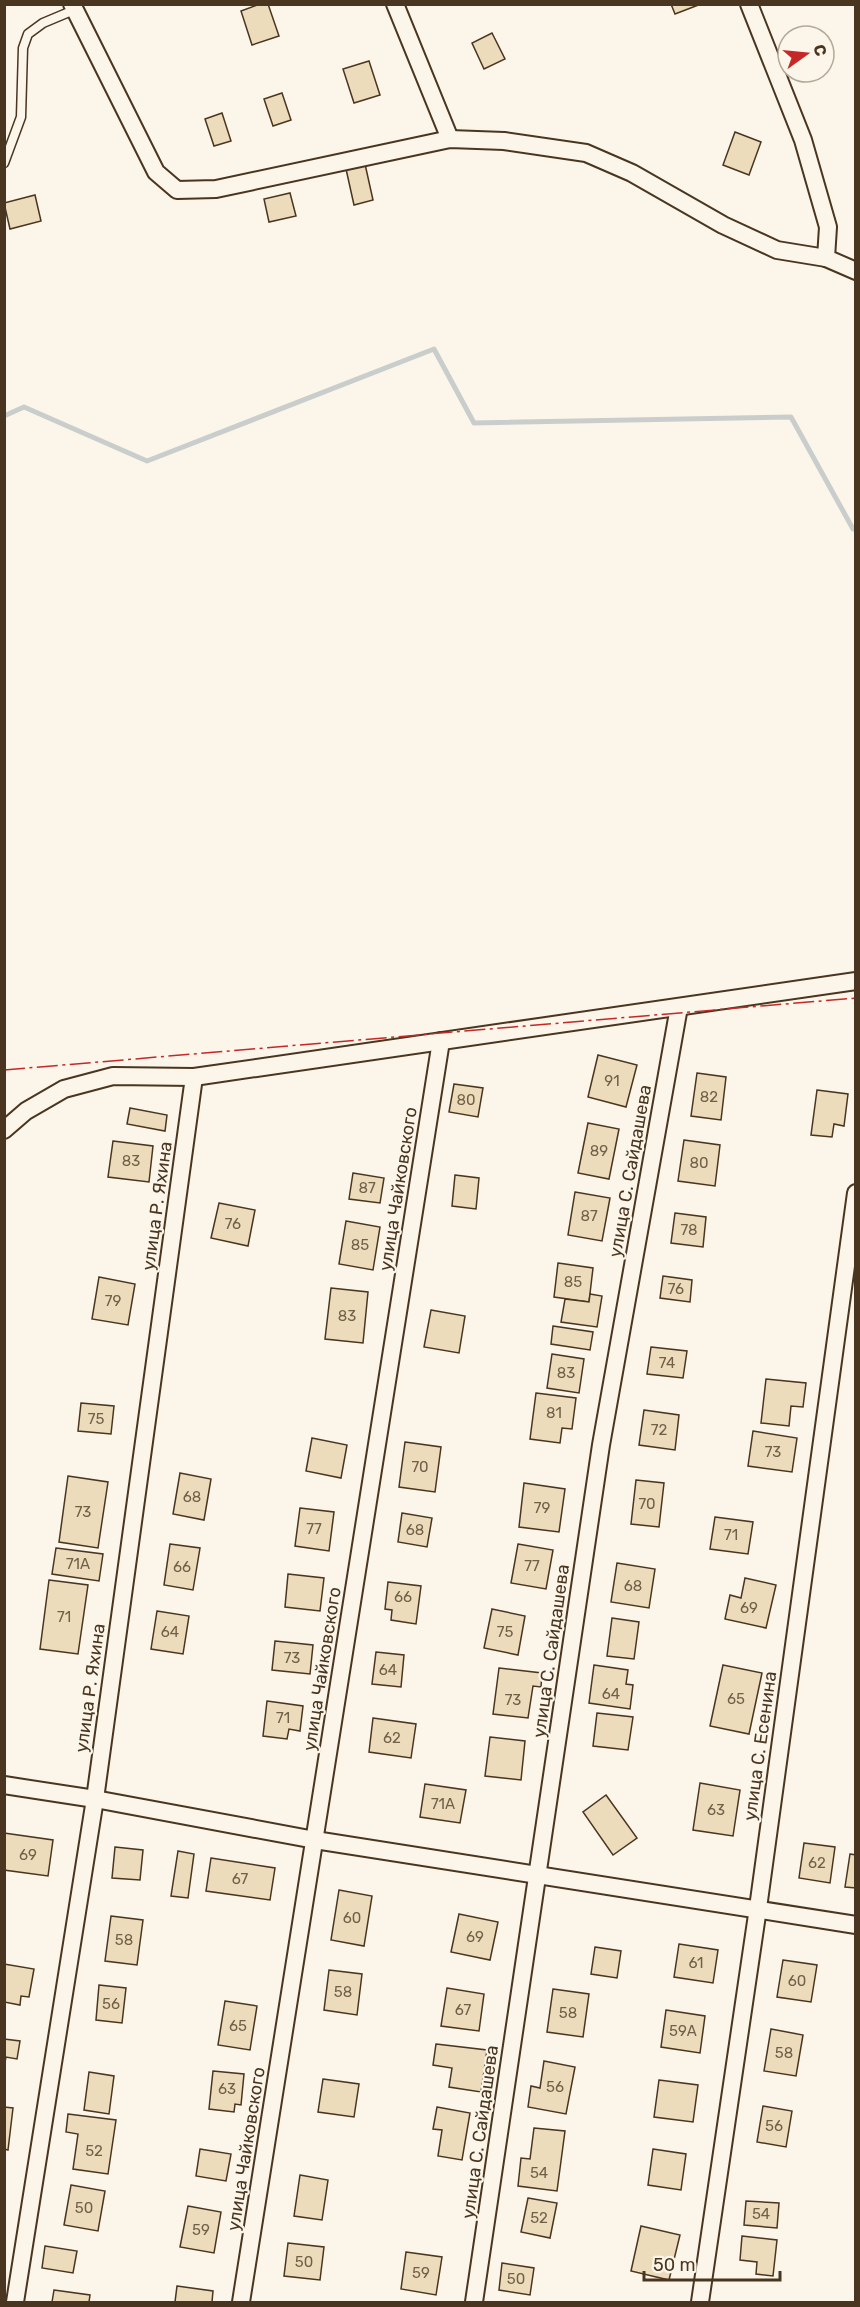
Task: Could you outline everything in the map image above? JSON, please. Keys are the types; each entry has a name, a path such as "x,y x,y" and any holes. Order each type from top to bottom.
{"street":[{"path":"396,4 450,139"},
{"path":"749,4 803,140 828,227 826,258"},
{"path":"73,7 156,172 177,190 216,189 450,139 504,141 586,153 632,173 723,225 777,250 826,258 855,271"},
{"path":"4,1130 26,1111 64,1089 113,1076 194,1077 855,981"},
{"name":"улица С. Сайдашева","path":"474,2302 601,1445 679,1007"},
{"name":"улица Чайковского","path":"241,2302 441,1041"},
{"name":"улица Р. Яхина","path":"15,2302 95,1799 194,1077"},
{"name":"улица С. Есенина","path":"700,2302 758,1908 855,1193"},
{"path":"4,1785 95,1799 315,1840 855,1925"}],"lane":[{"path":"4,163 21,117 23,48 28,34 73,7"}],"building":[{"path":"260,4 268,4 279,36 252,45 241,11"},
{"path":"671,4 701,4 675,14"},
{"path":"492,33 505,59 484,69 472,43"},
{"path":"369,61 380,95 354,103 343,69"},
{"path":"282,93 291,120 273,126 264,99"},
{"path":"222,113 231,141 214,146 205,119"},
{"path":"735,132 761,142 749,175 723,165"},
{"path":"365,164 373,200 354,205 346,169"},
{"path":"290,193 296,216 269,222 264,199"},
{"path":"35,195 41,221 10,229 4,203"},
{"path":"598,1055 637,1065 626,1107 588,1097"},
{"path":"697,1073 726,1077 721,1120 691,1116"},
{"path":"454,1084 483,1088 478,1117 449,1112"},
{"path":"817,1090 848,1094 844,1126 834,1124 832,1137 811,1135"},
{"path":"130,1108 167,1115 165,1131 127,1124"},
{"path":"588,1123 619,1129 609,1179 578,1173"},
{"path":"684,1140 720,1145 715,1186 678,1181"},
{"path":"113,1141 153,1146 149,1182 108,1177"},
{"path":"353,1173 384,1178 380,1203 349,1199"},
{"path":"455,1175 479,1178 476,1209 452,1206"},
{"path":"575,1192 610,1198 602,1241 568,1235"},
{"path":"219,1203 255,1210 248,1246 211,1238"},
{"path":"675,1213 706,1217 703,1247 671,1243"},
{"path":"346,1221 380,1227 373,1270 339,1264"},
{"path":"558,1263 593,1268 589,1302 554,1297"},
{"path":"663,1276 692,1280 690,1302 660,1298"},
{"path":"99,1277 135,1284 128,1325 92,1319"},
{"path":"331,1288 368,1292 363,1343 325,1339"},
{"path":"590,1294 602,1296 597,1327 561,1322 565,1299 589,1302"},
{"path":"431,1310 465,1316 459,1353 424,1347"},
{"path":"553,1326 593,1332 590,1350 551,1344"},
{"path":"651,1347 687,1351 683,1378 647,1374"},
{"path":"552,1354 584,1359 579,1393 547,1388"},
{"path":"766,1379 806,1383 803,1407 791,1406 789,1426 761,1423"},
{"path":"536,1393 576,1398 572,1429 562,1428 560,1443 530,1439"},
{"path":"81,1403 114,1406 111,1434 78,1431"},
{"path":"644,1410 679,1415 675,1450 639,1445"},
{"path":"753,1431 797,1438 792,1472 748,1466"},
{"path":"312,1438 347,1445 341,1478 306,1471"},
{"path":"405,1442 441,1447 435,1492 399,1487"},
{"path":"180,1473 211,1479 204,1520 173,1514"},
{"path":"68,1476 108,1482 98,1548 59,1542"},
{"path":"636,1480 664,1483 659,1527 631,1524"},
{"path":"524,1483 565,1489 559,1532 519,1527"},
{"path":"300,1508 334,1512 329,1551 295,1546"},
{"path":"402,1513 432,1518 427,1547 398,1542"},
{"path":"715,1517 753,1522 748,1554 710,1549"},
{"path":"170,1544 200,1548 193,1590 164,1585"},
{"path":"518,1544 553,1550 546,1589 511,1583"},
{"path":"56,1548 103,1554 99,1581 52,1574"},
{"path":"617,1563 655,1569 649,1608 611,1602"},
{"path":"288,1574 324,1578 320,1611 285,1607"},
{"path":"745,1578 776,1585 766,1628 725,1619 730,1595 741,1598"},
{"path":"49,1580 88,1585 78,1654 40,1649"},
{"path":"388,1582 421,1586 416,1624 391,1620 392,1610 385,1609"},
{"path":"492,1609 525,1616 518,1655 484,1648"},
{"path":"157,1611 189,1616 183,1654 151,1649"},
{"path":"612,1618 639,1622 634,1659 607,1656"},
{"path":"275,1641 313,1645 310,1674 272,1670"},
{"path":"376,1652 404,1655 401,1687 372,1684"},
{"path":"594,1665 628,1670 626,1684 633,1685 630,1709 589,1703"},
{"path":"723,1665 762,1673 749,1734 710,1726"},
{"path":"499,1668 542,1673 541,1687 533,1686 528,1718 493,1714"},
{"path":"267,1701 303,1706 300,1731 289,1729 287,1739 263,1736"},
{"path":"597,1713 633,1717 628,1750 593,1746"},
{"path":"373,1718 416,1724 411,1758 369,1752"},
{"path":"490,1737 525,1741 521,1780 485,1776"},
{"path":"700,1783 740,1790 733,1836 693,1830"},
{"path":"425,1784 466,1790 460,1823 420,1817"},
{"path":"606,1795 637,1838 613,1855 583,1812"},
{"path":"4,1833 53,1840 48,1876 4,1870"},
{"path":"804,1843 835,1847 830,1883 799,1878"},
{"path":"115,1847 143,1850 140,1880 112,1878"},
{"path":"178,1851 194,1854 188,1898 171,1896"},
{"path":"850,1854 856,1855 856,1888 845,1887"},
{"path":"211,1858 275,1868 270,1900 206,1891"},
{"path":"339,1890 372,1896 364,1946 331,1940"},
{"path":"459,1914 498,1922 490,1960 451,1952"},
{"path":"111,1916 143,1920 137,1965 105,1961"},
{"path":"679,1944 718,1950 713,1983 674,1977"},
{"path":"595,1947 621,1951 617,1978 591,1974"},
{"path":"783,1960 817,1965 811,2002 777,1997"},
{"path":"4,1964 34,1969 29,1997 21,1996 20,2005 4,2002"},
{"path":"329,1970 362,1974 357,2015 324,2010"},
{"path":"99,1985 126,1988 122,2023 96,2020"},
{"path":"447,1988 484,1994 479,2031 441,2026"},
{"path":"553,1989 589,1994 583,2037 547,2032"},
{"path":"225,2001 257,2006 250,2050 218,2045"},
{"path":"666,2010 705,2016 700,2053 661,2047"},
{"path":"771,2029 803,2035 796,2076 764,2071"},
{"path":"4,2039 20,2041 17,2059 6,2057 4,2067"},
{"path":"436,2044 487,2050 481,2092 449,2087 452,2068 433,2065"},
{"path":"544,2061 575,2067 566,2114 528,2107 531,2086 540,2088"},
{"path":"213,2071 244,2074 241,2105 235,2104 234,2112 209,2109"},
{"path":"89,2072 114,2076 109,2114 84,2110"},
{"path":"323,2079 359,2084 354,2117 318,2112"},
{"path":"659,2080 698,2085 693,2122 654,2117"},
{"path":"763,2106 792,2111 786,2147 757,2142"},
{"path":"4,2107 13,2108 8,2150 4,2149"},
{"path":"437,2107 470,2113 462,2160 438,2156 442,2130 433,2129"},
{"path":"68,2114 116,2120 108,2174 73,2169 78,2134 66,2132"},
{"path":"534,2128 565,2131 557,2191 518,2186 521,2158 530,2159"},
{"path":"200,2149 231,2154 226,2181 196,2176"},
{"path":"653,2149 686,2154 681,2190 648,2185"},
{"path":"300,2175 328,2180 322,2220 294,2216"},
{"path":"71,2185 105,2191 98,2231 64,2225"},
{"path":"528,2198 557,2203 550,2238 521,2232"},
{"path":"746,2201 779,2203 777,2228 744,2225"},
{"path":"188,2206 221,2212 214,2253 180,2247"},
{"path":"641,2226 680,2235 669,2280 631,2271"},
{"path":"742,2236 777,2240 773,2276 756,2274 757,2262 740,2260"},
{"path":"288,2243 324,2247 320,2280 284,2276"},
{"path":"45,2246 77,2251 73,2273 42,2268"},
{"path":"406,2252 442,2257 436,2295 401,2289"},
{"path":"502,2263 534,2268 530,2295 499,2290"},
{"path":"177,2286 213,2291 212,2302 175,2302"},
{"path":"54,2290 90,2295 89,2302 52,2302"}],"waterway":[{"path":"4,416 24,407 147,461 434,349 474,423 791,417 853,529 856,529"}],"power":[{"path":"4,1070 856,998"}]}
